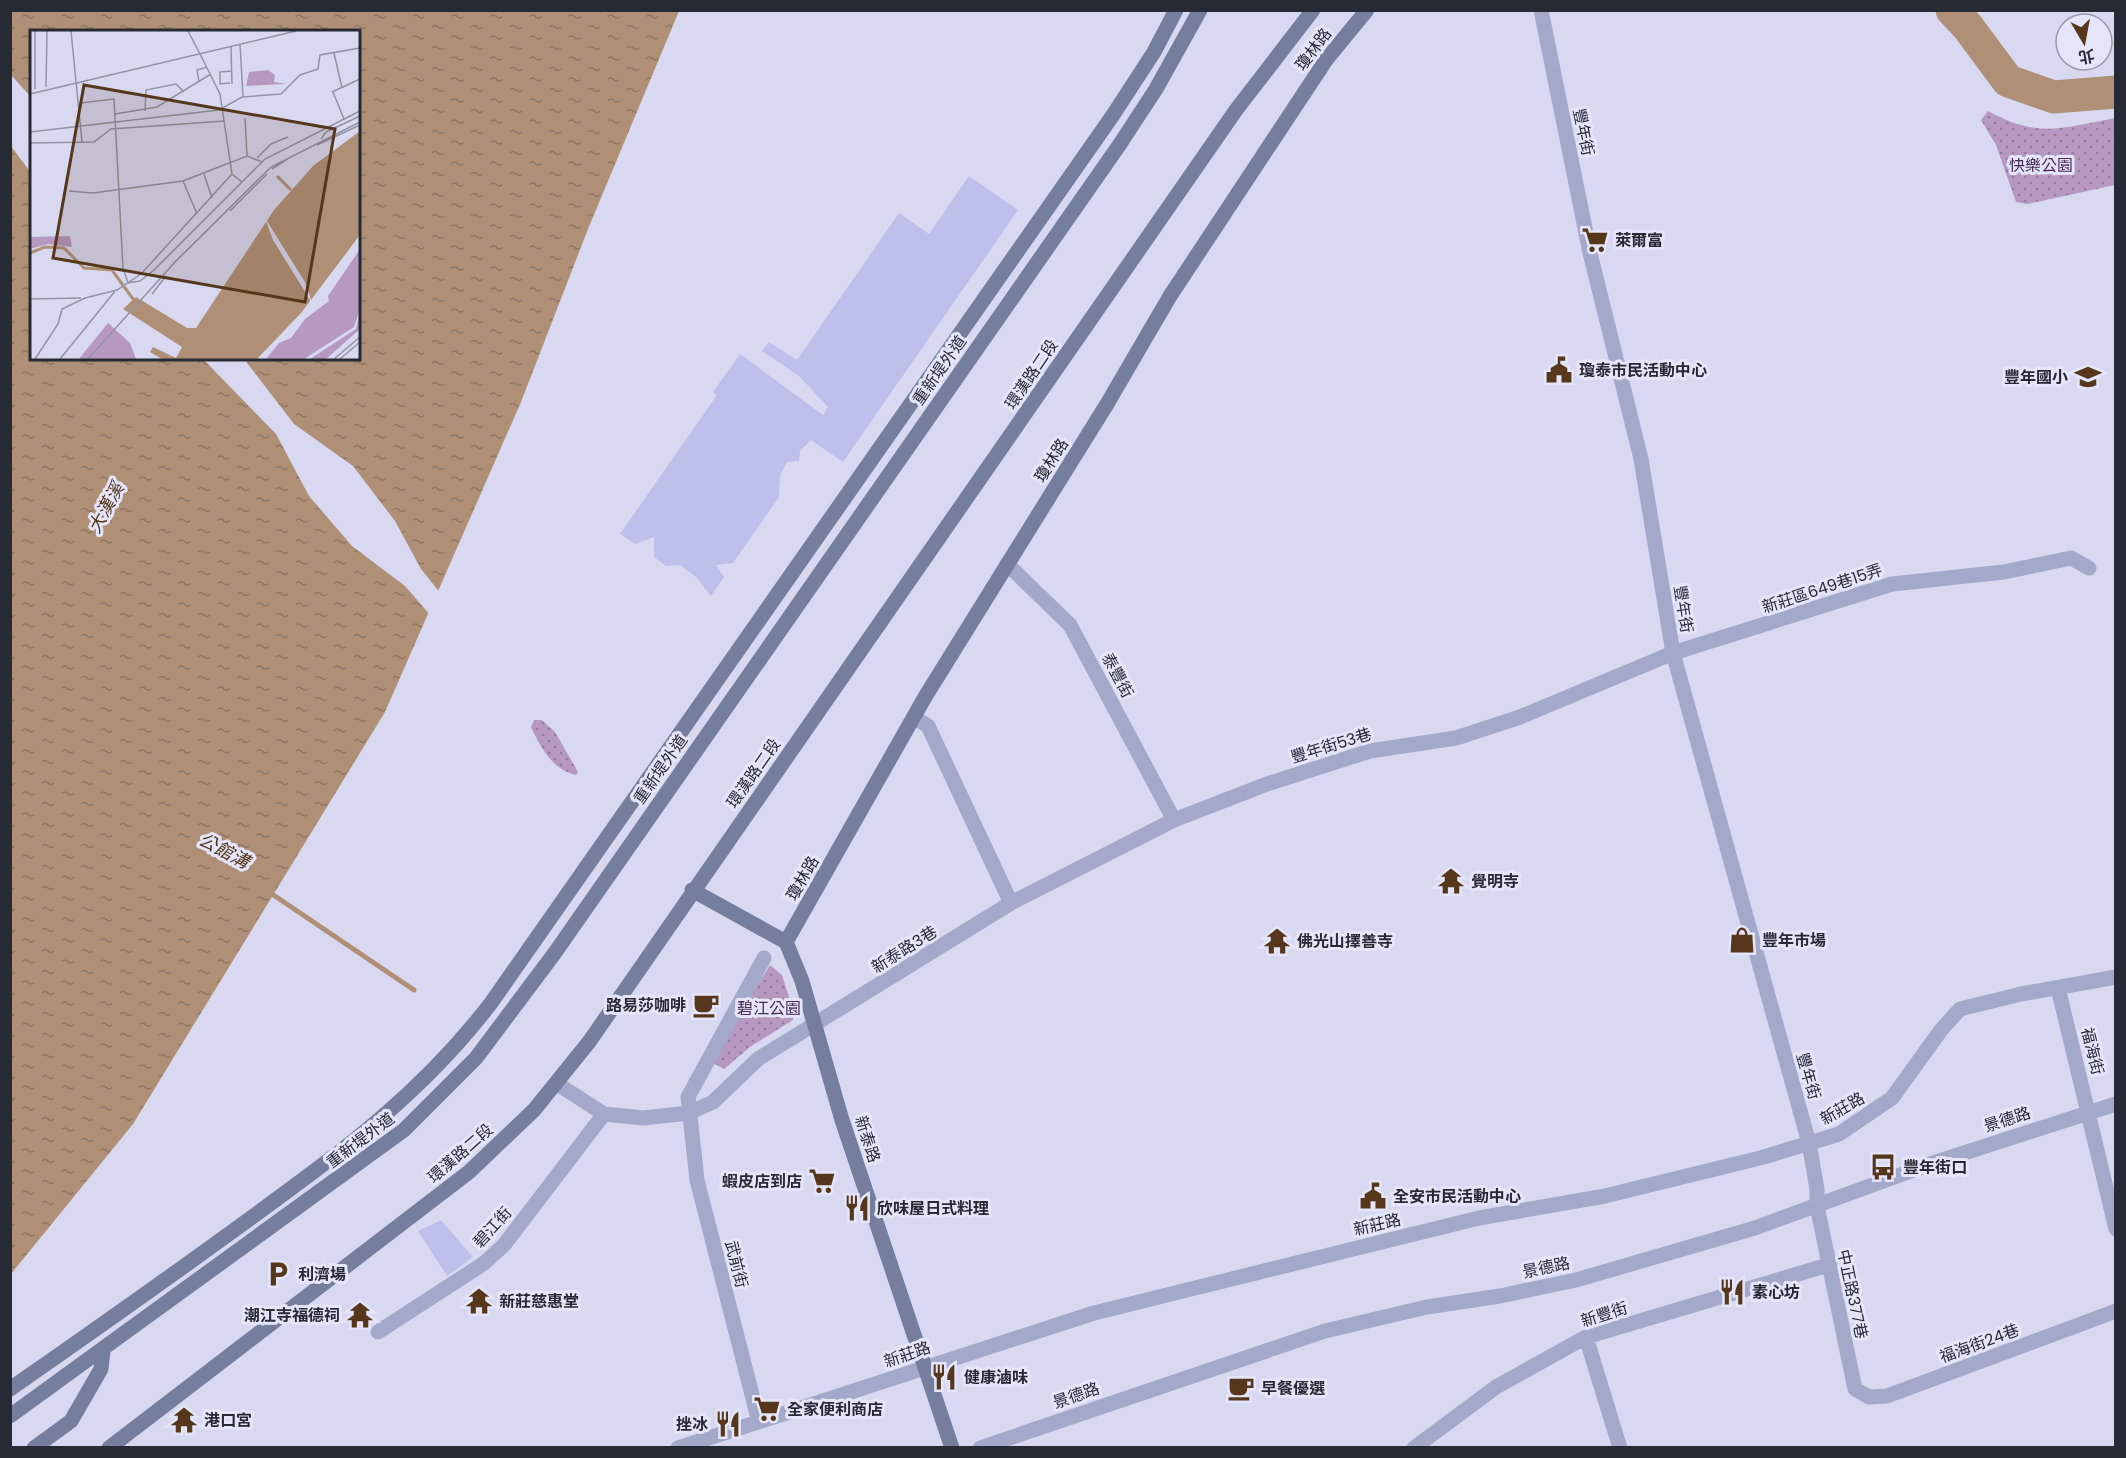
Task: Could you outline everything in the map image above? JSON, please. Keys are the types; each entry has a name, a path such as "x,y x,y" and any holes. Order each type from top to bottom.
{"street":[{"name":"重新堤外道","path":"10,1389 176,1273 343,1150 403,1101 459,1046 1100,134 1154,52 1176,10"},
{"name":"重新堤外道","path":"10,1416 103,1352 404,1130 476,1058 554,954 1120,144 1156,89 1200,10"},
{"name":"環漢路二段","path":"109,1448 469,1172 534,1110 589,1042 692,890 900,597 1236,110 1313,10"},
{"name":"瓊林路","path":"786,942 914,717 1229,204 1326,60 1367,10"},
{"name":"豐年街","path":"1540,10 1590,253 1641,459 1672,653 1809,1143 1817,1189 1817,1206"},
{"name":"新莊區649巷15弄","path":"1672,653 1892,584 2004,572 2071,558 2089,568"},
{"name":"泰豐街","path":"1007,564 1070,625 1174,820"},
{"name":"豐年街53巷","path":"1011,903 1174,820 1267,784 1370,751 1456,738 1509,721 1672,653"},
{"path":"914,717 928,726 1011,903"},
{"path":"692,890 786,942"},
{"name":"新泰路3巷","path":"689,1113 712,1102 758,1059 1011,903"},
{"name":"新泰路","path":"786,942 802,981 842,1120 920,1369 952,1448"},
{"path":"556,1083 604,1114 642,1118 689,1113 688,1097 701,1069 764,958"},
{"name":"新莊路","path":"678,1448 1094,1313 1479,1218 1605,1196 1839,1134 1892,1098 1941,1030 1960,1009 2115,977"},
{"name":"福海街","path":"2058,988 2090,1111 2115,1229"},
{"name":"景德路","path":"980,1448 1325,1331 1427,1307 1500,1296 1576,1280 1755,1228 1930,1164 2115,1104"},
{"name":"武前街","path":"689,1113 697,1180 759,1422"},
{"name":"碧江街","path":"378,1332 483,1264 504,1245 604,1114"},
{"name":"中正路377巷","path":"1817,1206 1855,1389"},
{"name":"新豐街","path":"1414,1448 1496,1388 1586,1337 1828,1265"},
{"name":"福海街24巷","path":"1855,1389 1869,1397 1887,1396 2115,1311"},
{"path":"1586,1337 1620,1448"},
{"path":"34,1448 71,1421 101,1369 103,1352"}],"green space":[{"name":"快樂公園","path":"1988,111 2022,125 2050,129 2115,118 2115,185 2027,204 2016,202 1996,145 1981,120"},
{"path":"534,720 542,720 555,732 578,772 576,775 560,768 548,757 531,727"},
{"name":"碧江公園","path":"770,965 782,975 794,1013 793,1020 750,1047 724,1069 710,1061"}],"shaded area":[{"path":"969,176 1018,210 843,462 811,440 800,451 799,461 787,462 780,475 779,497 733,563 716,565 724,577 711,596 696,577 680,565 666,566 654,557 654,537 635,544 620,534 717,395 713,392 740,354 823,415 828,407 799,376 762,351 769,342 797,360 899,213 929,234"},
{"path":"441,1220 473,1257 447,1276 418,1231"}],"water":[{"name":"大漢溪","path":"11,11 679,11 588,229 521,402 385,712 133,1124 11,1274"}],"pier":[{"path":"11,75 30,96 30,172 11,146"},
{"path":"204,360 245,360 294,424 353,466 395,521 421,569 441,594 431,616 405,586 352,546 309,496 276,434"}],"waterway":[{"path":"1952,10 1968,27 2008,81 2054,97 2116,92"},
{"name":"公館溝","path":"269,892 414,990"}],"place":[{"name":"萊爾富","path":"1595,240"},
{"name":"瓊泰市民活動中心","path":"1559,370"},
{"name":"豐年國小","path":"2088,377"},
{"name":"覺明寺","path":"1451,881"},
{"name":"豐年市場","path":"1742,940"},
{"name":"佛光山擇善寺","path":"1277,941"},
{"name":"路易莎咖啡","path":"706,1005"},
{"name":"豐年街口","path":"1883,1167"},
{"name":"蝦皮店到店","path":"822,1181"},
{"name":"全安市民活動中心","path":"1373,1196"},
{"name":"欣味屋日式料理","path":"857,1208"},
{"name":"利濟場","path":"278,1274"},
{"name":"素心坊","path":"1732,1292"},
{"name":"新莊慈惠堂","path":"479,1301"},
{"name":"潮江寺福德祠","path":"360,1315"},
{"name":"健康滷味","path":"944,1377"},
{"name":"早餐優選","path":"1241,1388"},
{"name":"全家便利商店","path":"767,1409"},
{"name":"港口宮","path":"184,1420"},
{"name":"挫冰","path":"728,1424"}]}
